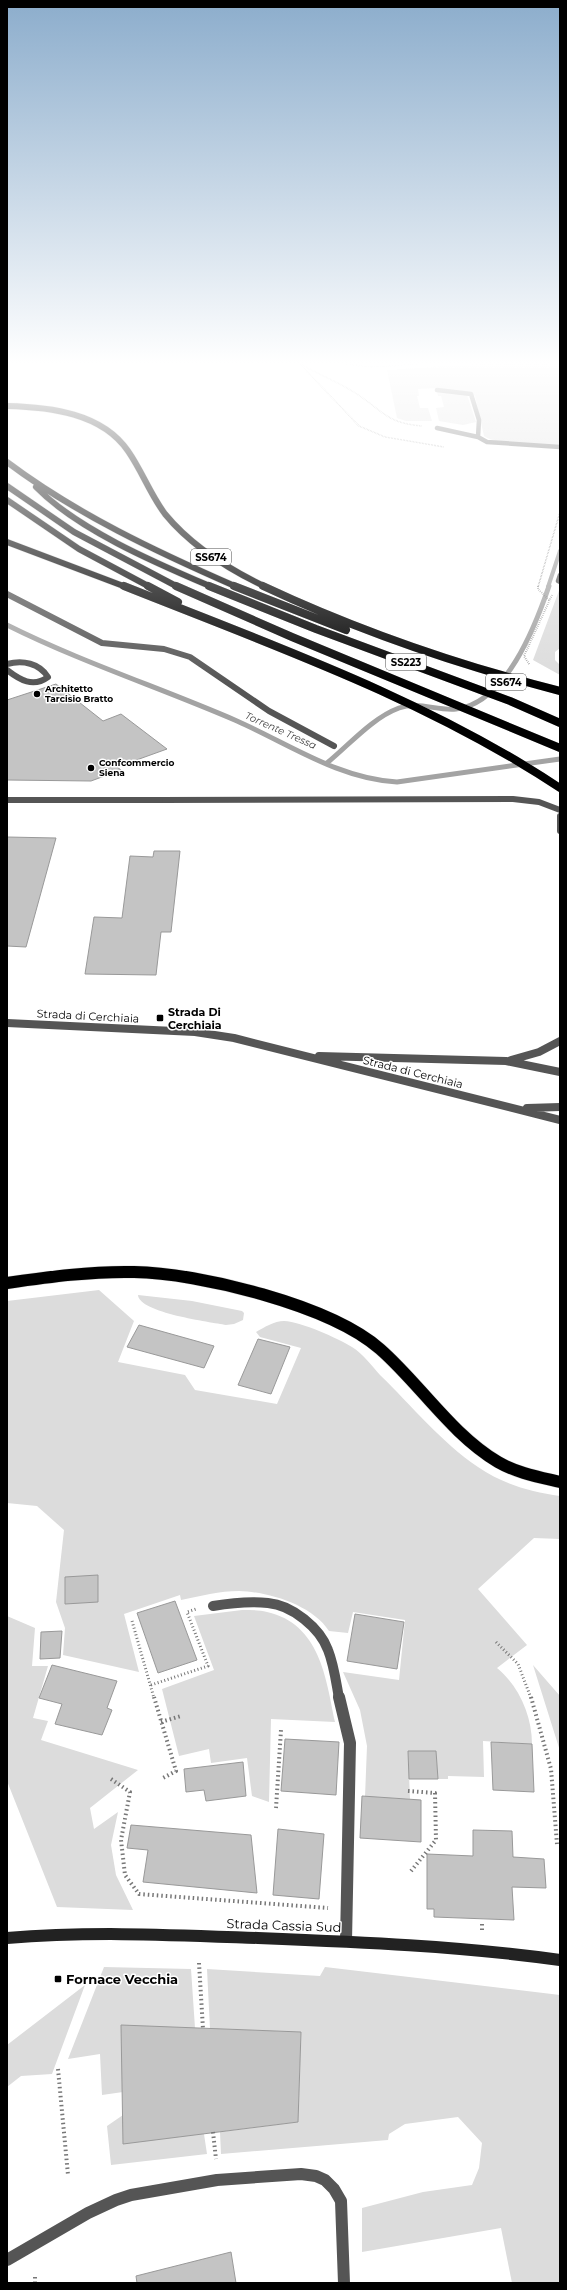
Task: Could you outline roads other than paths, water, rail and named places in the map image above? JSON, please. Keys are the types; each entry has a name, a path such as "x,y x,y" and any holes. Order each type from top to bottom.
{"highway":[{"name":"SS223","path":"18,471 49,500 85,524 181,575 250,604 477,688 560,723"},
{"name":"SS674","path":"139,471 162,511 175,526 205,553 242,576 370,632 455,665 560,691"},
{"name":"SS674","path":"29,480 106,524 218,579 309,616 455,665 560,696"},
{"path":"7,486 60,524 150,574 223,608 560,748"},
{"path":"7,500 79,549 235,631"},
{"path":"7,542 60,561 370,684 461,726 510,755 560,788"}],"main road":[{"path":"7,1283 92,1273 151,1273 197,1280 308,1309 342,1323 378,1347 392,1360 454,1428 490,1458 524,1474 560,1482"},
{"name":"Strada Cassia Sud","path":"7,1938 146,1934 346,1941 429,1946 560,1960"}],"street":[{"path":"7,594 102,643 164,649 190,657 269,710 334,746"},
{"path":"7,664 21,662 30,663 48,677 40,682 27,683 7,670"},
{"path":"7,800 485,800 538,802 553,805 560,810"},
{"path":"560,816 560,831"},
{"name":"Strada di Cerchiaia","path":"7,1023 195,1032 234,1038 310,1056 340,1066 560,1120"},
{"name":"Strada di Cerchiaia","path":"506,1061 539,1052 560,1041"},
{"name":"Strada di Cerchiaia","path":"310,1056 506,1061 560,1072"},
{"name":"Strada di Cerchiaia","path":"512,1107 560,1108"},
{"path":"213,1606 242,1602 270,1603 297,1614 315,1627 328,1648 350,1743 346,1941"},
{"path":"7,2260 94,2211 128,2196 196,2184 303,2173 325,2179 334,2189 340,2200 344,2283"}],"waterway":[{"path":"548,587 560,551"},
{"path":"327,763 361,732 389,712 413,705 442,709 456,709 474,704 490,693 504,678 516,661 536,622 549,586"},
{"name":"Torrente Tressa","path":"7,625 63,651 237,721 315,759 355,774 397,782 560,759"}],"place":[{"name":"Architetto Tarcisio Bratto","path":"37,694"},
{"name":"Confcommercio Siena","path":"91,768"},
{"name":"Strada Di Cerchiaia","path":"160,1018"},
{"name":"Fornace Vecchia","path":"58,1979"}]}
